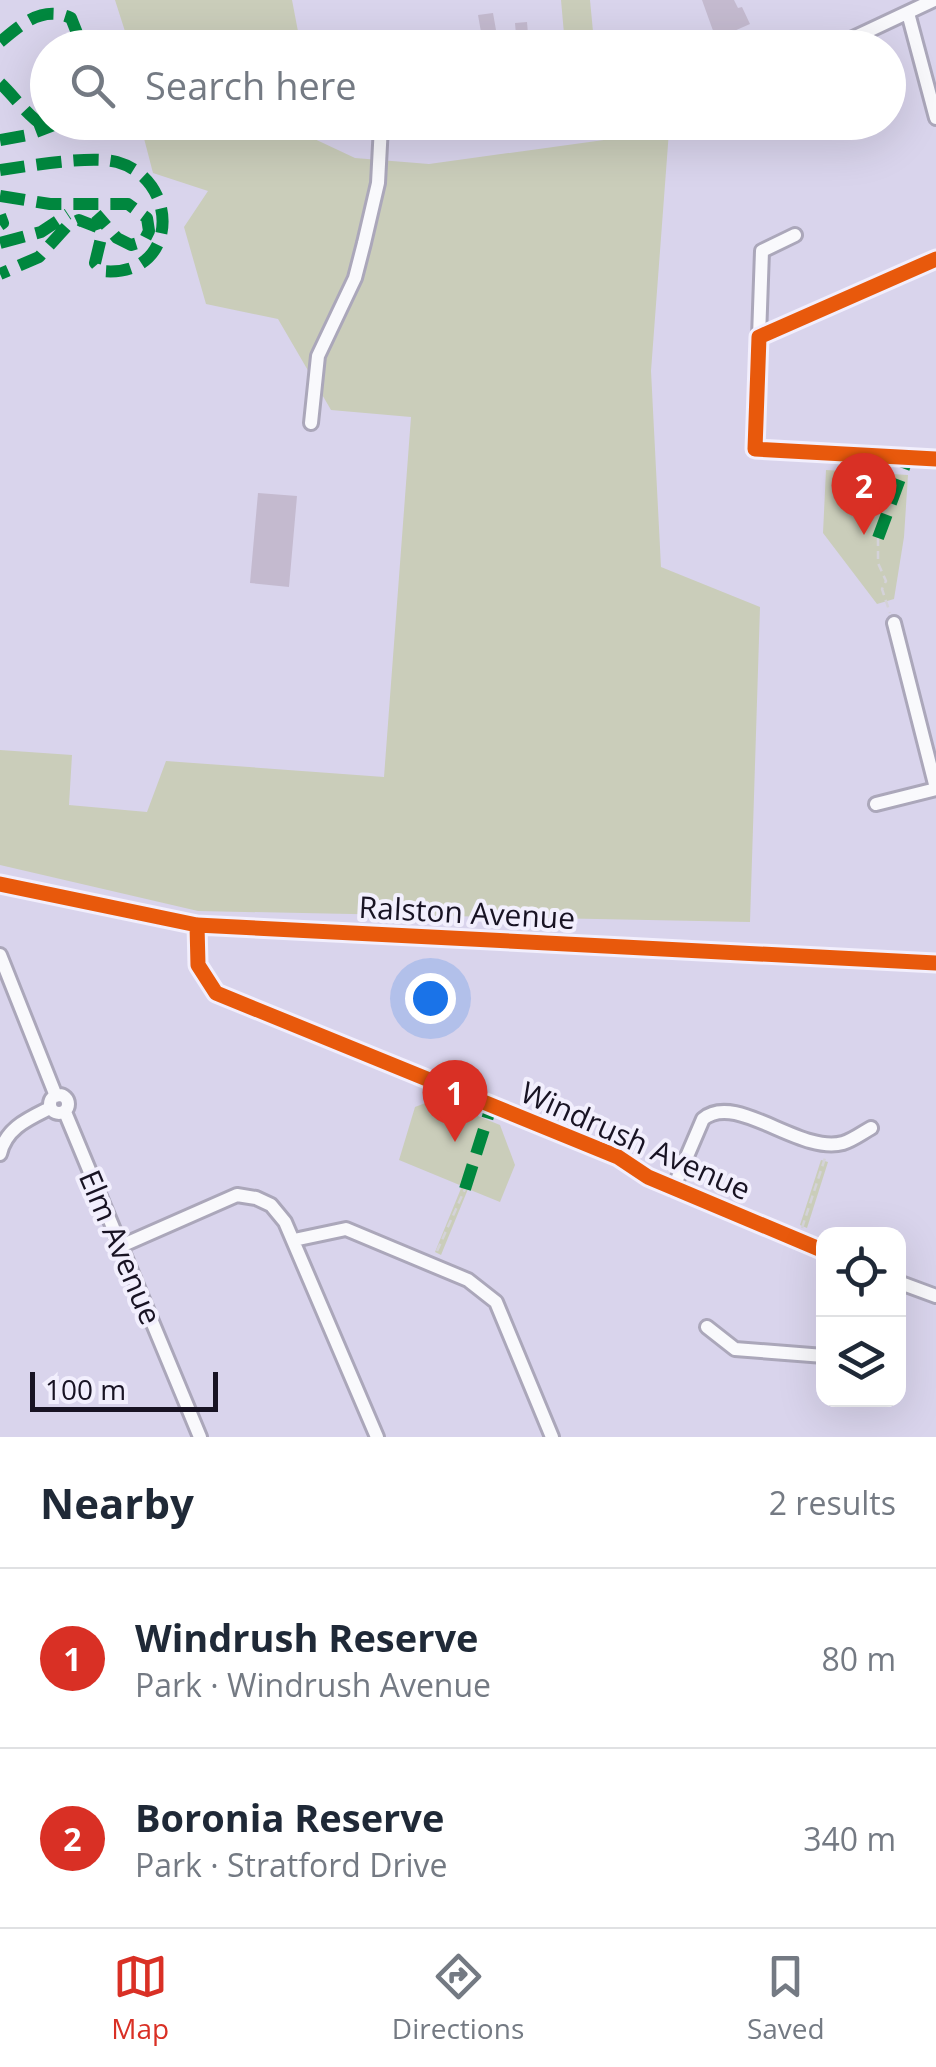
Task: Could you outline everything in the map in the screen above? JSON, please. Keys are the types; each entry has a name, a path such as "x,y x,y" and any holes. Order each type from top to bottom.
{"street":[{"path":"871,30 934,0"},
{"path":"908,13 936,118"},
{"path":"311,423 318,356 355,278 378,183 380,140"},
{"path":"795,235 762,252 755,450 936,458"},
{"path":"759,337 936,259"},
{"path":"876,804 936,789 894,624"},
{"name":"Ralston Avenue","path":"0,884 197,926 936,963"},
{"name":"Windrush Avenue","path":"197,926 198,965 216,993 618,1157 648,1178 816,1248"},
{"path":"0,956 53,1102 20,1123 2,1144 0,1154"},
{"name":"Elm Avenue","path":"53,1102 60,1094 68,1100 65,1112 200,1437"},
{"path":"673,1189 702,1118 717,1111 731,1112 802,1139 828,1144 844,1143 871,1128"},
{"path":"121,1246 237,1196 271,1204 294,1240 377,1437"},
{"path":"294,1240 346,1229 468,1280 496,1302 552,1437"},
{"path":"906,1285 936,1296"},
{"path":"707,1326 735,1349 816,1355"}],"path":[{"path":"878,538 878,563 886,580 882,589 894,624"},
{"path":"798,1241 828,1144"},
{"path":"431,1264 464,1189"}],"green space":[{"path":"115,0 292,0 298,30 125,30"},
{"path":"561,0 590,0 593,30 564,30"},
{"path":"144,140 317,140 355,158 429,164 604,140 668,140 651,371 661,567 760,607 750,922 198,911 0,865 0,750 72,755 69,805 147,812 166,761 384,777 411,417 331,410 278,319 206,304 184,227 208,191 153,173"},
{"path":"826,470 908,475 894,599 877,604 823,533"},
{"path":"436,1099 500,1125 515,1165 500,1202 468,1189 441,1255 435,1252 462,1186 399,1160 415,1107"},
{"path":"821,1160 828,1162 807,1228 800,1225"}],"building":[{"path":"702,0 734,0 750,24 736,30 713,30"},
{"path":"493,13 496,30 481,30 478,15"},
{"path":"527,22 528,30 516,30 515,23"},
{"path":"258,493 297,496 289,587 250,583"}],"marked path":[{"path":"0,42 42,15 71,18 76,30"},
{"path":"0,83 30,115"},
{"path":"0,140 30,134"},
{"path":"0,170 76,160 117,162 138,172 152,188 161,207 162,226 157,245 146,260 127,269 102,271 95,263 101,238 97,227 79,220 68,225 39,257 0,274"},
{"path":"0,196 50,204 128,204 147,218 149,231 144,241 131,245 117,238 96,214"},
{"path":"0,243 41,232 68,214"},
{"path":"0,215 0,225"},
{"path":"878,538 908,457"},
{"path":"465,1189 491,1107"}],"cycle path":[{"path":"936,259 759,337 755,449 936,459"},
{"path":"0,884 197,925 936,963"},
{"path":"197,925 198,965 216,993 618,1157 648,1177 816,1248"}],"place":[{"name":"Boronia Reserve","path":"864,535"},
{"name":"Windrush Reserve","path":"455,1142"}]}
